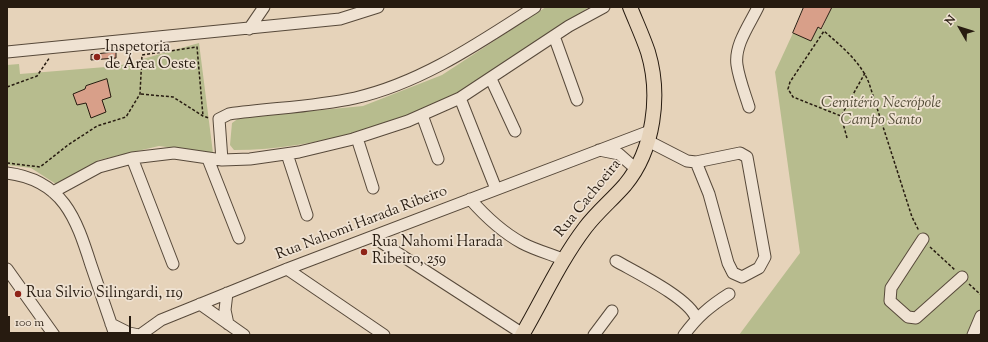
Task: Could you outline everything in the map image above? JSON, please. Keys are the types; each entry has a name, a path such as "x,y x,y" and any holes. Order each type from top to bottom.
{"main road":[{"name":"Rua Cachoeira","path":"523,335 564,258 586,226 625,186 643,156 649,136 654,104 654,81 648,53 630,7"}],"street":[{"path":"249,29 264,7"},
{"path":"7,52 340,19 378,7"},
{"path":"222,160 219,120 229,114 319,105 355,98 402,84 475,46 536,7"},
{"path":"53,192 99,167 132,158 174,153 208,159 250,160 287,154 357,138 422,115 460,98 491,79 569,26 604,7"},
{"path":"749,107 737,65 737,54 740,43 758,7"},
{"path":"554,36 577,100"},
{"path":"491,79 514,131"},
{"path":"460,98 496,189"},
{"path":"422,115 438,159"},
{"path":"649,136 687,161 696,162 734,153 740,153 748,157 765,258 759,268 742,277 733,273 728,263 709,194 696,162"},
{"name":"Rua Nahomi Harada Ribeiro","path":"140,335 161,320 286,269 374,237 598,150 649,136"},
{"path":"357,138 373,188"},
{"path":"598,150 619,154 636,169"},
{"path":"287,154 307,215"},
{"path":"132,158 173,264"},
{"path":"208,159 239,238"},
{"path":"7,173 25,175 53,192 67,206 77,223 115,335"},
{"path":"470,199 484,215 504,232 523,244 564,258"},
{"path":"374,237 523,335"},
{"path":"923,239 891,288 890,301 908,317 916,318 962,277"},
{"path":"616,261 659,285 684,303 694,312 696,318"},
{"path":"7,269 54,335"},
{"path":"286,269 384,335"},
{"path":"226,293 225,310 228,324"},
{"path":"684,335 696,318 729,294"},
{"path":"200,304 244,335"},
{"path":"594,335 612,311"},
{"path":"973,335 981,316"},
{"path":"111,324 129,333 140,335"}],"path":[{"path":"841,116 793,97 788,89 790,82 824,31 858,62 865,73 912,217 923,239 936,254 981,295"},
{"path":"7,87 37,76 57,47"},
{"path":"7,163 40,167 68,145 97,126 126,117 140,94 142,55 197,47 203,116"},
{"path":"847,138 841,116 865,73"},
{"path":"140,94 173,97 203,116 219,120"}],"green space":[{"path":"546,7 589,7 491,76 423,109 362,130 330,139 299,145 266,149 234,150 230,145 232,123 239,118 363,106 442,75"},
{"name":"Cemitério Necrópole Campo Santo","path":"832,7 981,7 981,335 739,335 800,253 775,72 793,33 811,41 818,27 822,29"},
{"path":"199,43 213,153 159,146 99,160 56,184 31,168 7,165 7,65 19,64 20,74 118,66"}],"building":[{"path":"804,7 832,7 821,29 818,27 811,41 793,33"},
{"path":"116,52 116,58 91,60 91,55"},
{"path":"107,79 111,97 102,100 106,112 91,118 86,103 77,105 73,94 85,89 86,86"}],"place":[{"name":"Inspetoria de Área Oeste","path":"97,57"},
{"name":"Rua Nahomi Harada Ribeiro, 259","path":"364,252"},
{"name":"Rua Silvio Silingardi, 119","path":"18,294"}]}
